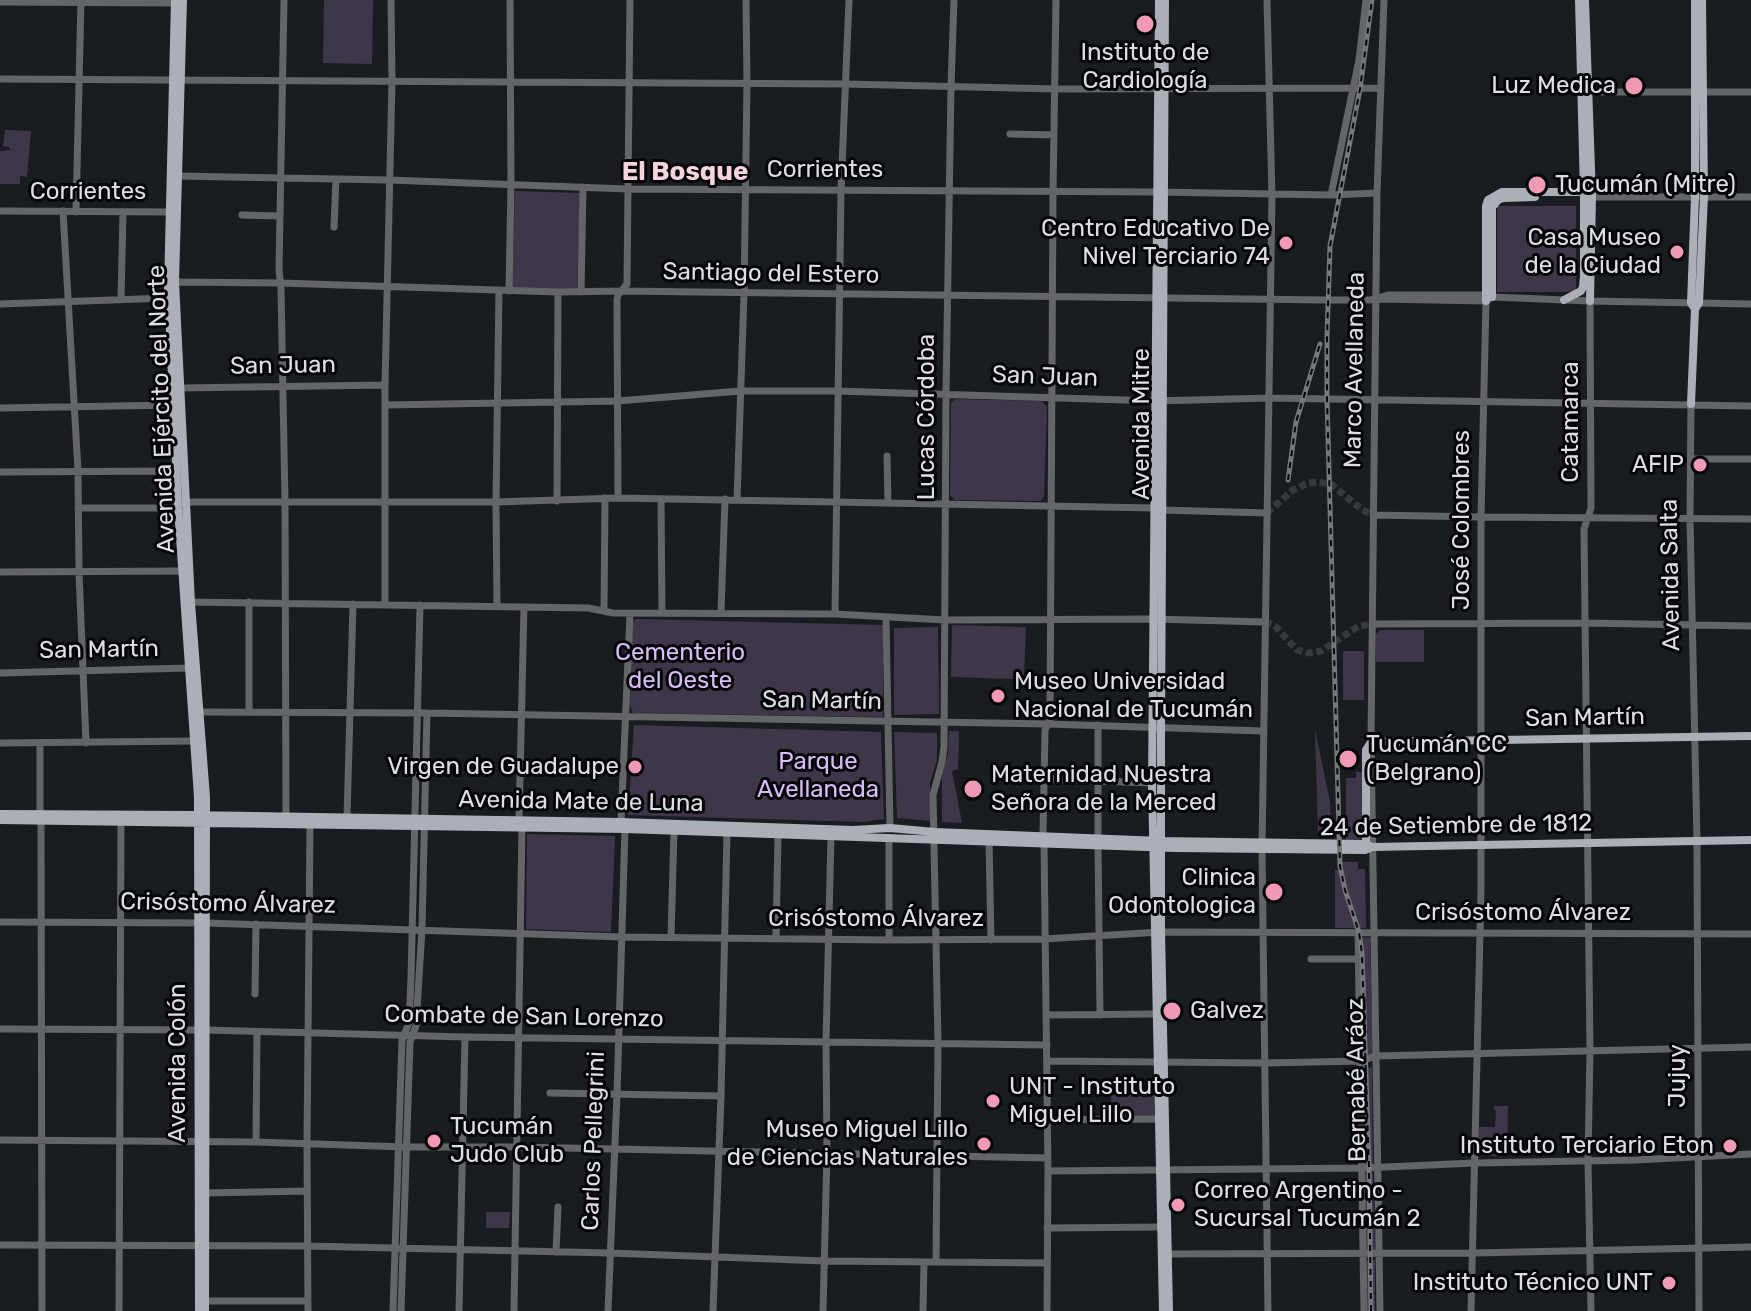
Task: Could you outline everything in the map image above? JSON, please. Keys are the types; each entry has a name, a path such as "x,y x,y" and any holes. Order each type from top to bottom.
{"main road":[{"name":"Avenida Mitre","path":"1159,0 1162,89"},
{"name":"Avenida Mitre","path":"1158,932 1159,298 1165,0"},
{"name":"Catamarca","path":"1579,0 1585,92"},
{"name":"Catamarca","path":"1585,0 1590,301"},
{"name":"Avenida Salta","path":"1695,0 1699,91"},
{"name":"Avenida Salta","path":"1691,404 1702,0"},
{"name":"Avenida Ejército del Norte","path":"179,2 170,289 184,477 180,504"},
{"name":"Avenida Ejército del Norte","path":"173,212 178,176 176,80"},
{"name":"Catamarca","path":"1564,300 1583,287 1586,196"},
{"name":"José Colombres","path":"1488,298 1493,200 1586,196"},
{"name":"Avenida Ejército del Norte","path":"170,289 180,388 176,471 199,711 202,819"},
{"name":"Avenida Ejército del Norte","path":"187,600 188,668 202,797"},
{"name":"Avenida Mitre","path":"1156,727 1152,783 1157,823"},
{"name":"San Martín","path":"1371,742 1751,736"},
{"name":"Marco Avellaneda","path":"1369,846 1366,750 1371,742"},
{"path":"202,797 225,820 210,830 202,843 192,828 179,818 202,797"},
{"name":"Avenida Mate de Luna","path":"0,817 179,818 310,824 420,822"},
{"name":"Avenida Mate de Luna","path":"41,817 121,821 179,818"},
{"name":"Avenida Mate de Luna","path":"225,820 286,817 520,824 890,828 989,841 1044,840"},
{"name":"Avenida Colón","path":"202,819 203,1308"},
{"path":"1157,823 1176,845 1157,861 1150,852 1134,843 1149,835 1157,823"},
{"name":"Avenida Mate de Luna","path":"623,825 674,831 778,835 889,838 935,835 1157,844"},
{"name":"24 de Setiembre de 1812","path":"1157,844 1369,846 1751,840"},
{"path":"1158,932 1156,1014 1161,1062 1158,1119 1163,1170"},
{"path":"1158,932 1166,1311"},
{"name":"Avenida Colón","path":"202,1142 205,1193 202,1246"}],"street":[{"path":"284,0 279,269 285,502 286,817"},
{"path":"385,605 391,0"},
{"path":"509,291 510,0"},
{"path":"618,498 617,299 627,284 630,0"},
{"path":"737,500 746,190 746,0"},
{"path":"835,614 841,190 849,0"},
{"name":"Lucas Córdoba","path":"936,1262 938,1043 933,795 943,757 944,723 946,394 954,0"},
{"path":"1047,1311 1044,779 1045,730 1050,720 1056,0"},
{"path":"1267,0 1272,195 1262,846 1268,1311"},
{"path":"1331,195 1354,88 1366,0"},
{"name":"Marco Avellaneda","path":"1371,742 1377,193 1384,0"},
{"path":"76,212 81,1"},
{"path":"0,2 179,2"},
{"path":"0,79 846,84 1055,89 1381,88"},
{"path":"1585,92 1751,92"},
{"path":"1010,134 1054,135"},
{"name":"Corrientes","path":"178,176 628,189 1272,195 1377,193"},
{"path":"334,227 336,179"},
{"path":"581,292 583,187"},
{"path":"1586,196 1751,197"},
{"name":"Corrientes","path":"0,211 173,212"},
{"path":"63,211 78,471 86,743"},
{"path":"121,299 123,213"},
{"path":"242,215 280,216"},
{"name":"Santiago del Estero","path":"0,304 121,299 170,289 280,283 558,292 1370,300 1388,295 1751,304"},
{"path":"497,606 499,291"},
{"path":"557,501 558,292"},
{"name":"José Colombres","path":"1471,1311 1481,933 1481,517 1488,298"},
{"name":"Catamarca","path":"1590,301 1591,508 1584,529 1591,1311"},
{"name":"San Juan","path":"180,388 385,385"},
{"name":"San Juan","path":"386,405 618,401 740,391 838,391 1159,401 1269,398 1751,406"},
{"name":"Avenida Salta","path":"1691,404 1691,625 1697,841"},
{"path":"0,408 177,405"},
{"path":"887,456 888,503"},
{"path":"1691,459 1751,459"},
{"path":"0,472 176,471 184,477"},
{"path":"604,611 605,498"},
{"path":"78,508 618,498 1267,513"},
{"path":"661,499 662,613"},
{"path":"721,613 725,499"},
{"path":"1373,515 1751,519"},
{"path":"0,572 185,571"},
{"path":"187,600 588,608 630,614 835,614 945,620 1265,622"},
{"path":"249,602 249,711"},
{"path":"347,818 353,604"},
{"path":"393,1311 410,1042 407,1035 416,1026 417,929 423,877 416,770 420,605"},
{"path":"514,1311 524,607"},
{"name":"Carlos Pellegrini","path":"608,1311 630,614"},
{"path":"886,618 890,828"},
{"path":"1372,624 1751,626"},
{"name":"San Martín","path":"0,673 188,668 196,676"},
{"path":"192,718 199,711"},
{"name":"San Martín","path":"199,711 1048,724 1263,731"},
{"path":"417,929 414,877 426,770 427,713"},
{"path":"1098,725 1100,1015"},
{"path":"0,743 194,741"},
{"path":"40,743 42,1311"},
{"path":"416,770 426,770"},
{"path":"1044,779 1152,783"},
{"path":"119,1311 121,821"},
{"path":"308,1311 310,824"},
{"path":"671,938 674,831"},
{"path":"713,1311 727,833"},
{"path":"776,939 778,835"},
{"path":"823,1311 831,836"},
{"path":"889,838 889,940"},
{"path":"989,841 991,940"},
{"name":"Jujuy","path":"1697,841 1699,1311"},
{"name":"Bernabé Aráoz","path":"1369,846 1379,1167 1380,1311"},
{"path":"414,877 423,877"},
{"name":"Crisóstomo Álvarez","path":"0,922 308,925 622,937 889,940 1044,939 1158,932 1751,934"},
{"path":"255,994 256,924"},
{"name":"Bernabé Aráoz","path":"1358,932 1364,1311"},
{"path":"1311,959 1359,959"},
{"path":"1046,1015 1156,1014"},
{"name":"Combate de San Lorenzo","path":"0,1029 1047,1045"},
{"path":"256,1142 257,1032"},
{"path":"459,1311 465,1037"},
{"path":"1047,1061 1266,1063 1361,1061 1376,1056 1751,1047"},
{"path":"550,1093 721,1096"},
{"path":"1047,1120 1158,1119"},
{"path":"0,1140 256,1142 1047,1158"},
{"path":"1048,1171 1363,1168 1751,1154"},
{"path":"205,1193 307,1191"},
{"path":"556,1252 558,1207"},
{"path":"1047,1228 1164,1227"},
{"path":"0,1245 307,1246 824,1261 1047,1263"},
{"path":"1165,1254 1473,1253 1751,1247"},
{"path":"398,1248 401,1311"},
{"path":"923,1311 924,1262"},
{"path":"203,1308 308,1301"}],"green space":[{"path":"324,0 373,0 372,64 323,63"},
{"path":"5,130 31,131 27,177 20,176 20,184 0,184 0,151 10,150 3,146"},
{"path":"515,191 580,193 577,290 512,288"},
{"path":"1497,206 1576,206 1576,292 1497,292"},
{"path":"955,399 1042,401 1047,407 1044,497 1040,501 955,500 950,495 951,403"},
{"name":"Cementerio del Oeste","path":"636,619 883,625 883,717 633,713 630,706 632,623"},
{"path":"952,625 1026,627 1024,675 1014,675 1014,679 951,677"},
{"path":"938,627 939,714 894,715 894,628"},
{"path":"1380,630 1424,630 1424,662 1376,662 1376,634"},
{"path":"1343,651 1364,651 1364,700 1343,700"},
{"name":"Parque Avellaneda","path":"634,725 881,732 884,819 863,822 628,815"},
{"path":"1315,729 1330,802 1331,833 1318,833"},
{"path":"949,731 959,731 958,769 952,771 962,823 942,822 942,775 948,754"},
{"path":"894,732 937,733 937,760 930,783 931,821 897,818"},
{"path":"1356,772 1362,772 1362,839 1346,840 1346,778 1356,778"},
{"path":"527,834 615,836 611,932 526,929"},
{"path":"1342,862 1358,862 1358,869 1365,869 1366,928 1335,928 1335,870 1342,870"},
{"path":"1361,937 1370,938 1373,1059 1366,1062"},
{"path":"1372,1067 1373,1167 1366,1166 1364,1069"},
{"path":"1111,1095 1154,1095 1154,1117 1111,1118"},
{"path":"1494,1106 1508,1106 1507,1156 1484,1156 1479,1153 1479,1127 1495,1127"},
{"path":"1373,1174 1375,1251 1366,1252 1365,1175"},
{"path":"486,1212 510,1212 509,1228 486,1228"},
{"path":"1375,1260 1375,1311 1367,1311 1367,1261"}],"tunnel":[{"path":"1267,513 1293,490 1317,482 1331,484 1373,515"},
{"path":"1265,622 1275,626 1297,650 1307,653 1321,651 1359,626 1372,624"}],"railway":[{"path":"1371,1311 1362,954 1359,932 1340,866 1327,337 1330,246 1360,89 1372,0"},
{"path":"1288,480 1296,422 1320,344"}],"place":[{"name":"Instituto de Cardiología","path":"1145,24"},
{"name":"Luz Medica","path":"1634,86"},
{"name":"Tucumán (Mitre)","path":"1537,185"},
{"name":"Centro Educativo De Nivel Terciario 74","path":"1286,243"},
{"name":"Casa Museo de la Ciudad","path":"1677,252"},
{"name":"AFIP","path":"1700,465"},
{"name":"Museo Universidad Nacional de Tucumán","path":"998,696"},
{"name":"Tucumán CC (Belgrano)","path":"1348,759"},
{"name":"Virgen de Guadalupe","path":"635,767"},
{"name":"Maternidad Nuestra Señora de la Merced","path":"973,789"},
{"name":"Clinica Odontologica","path":"1274,892"},
{"name":"Galvez","path":"1172,1011"},
{"name":"UNT - Instituto Miguel Lillo","path":"993,1101"},
{"name":"Tucumán Judo Club","path":"434,1141"},
{"name":"Museo Miguel Lillo de Ciencias Naturales","path":"984,1144"},
{"name":"Instituto Terciario Eton","path":"1730,1146"},
{"name":"Correo Argentino - Sucursal Tucumán 2","path":"1178,1205"},
{"name":"Instituto Técnico UNT","path":"1669,1283"}],"district":[{"name":"El Bosque","path":"685,172"}]}
